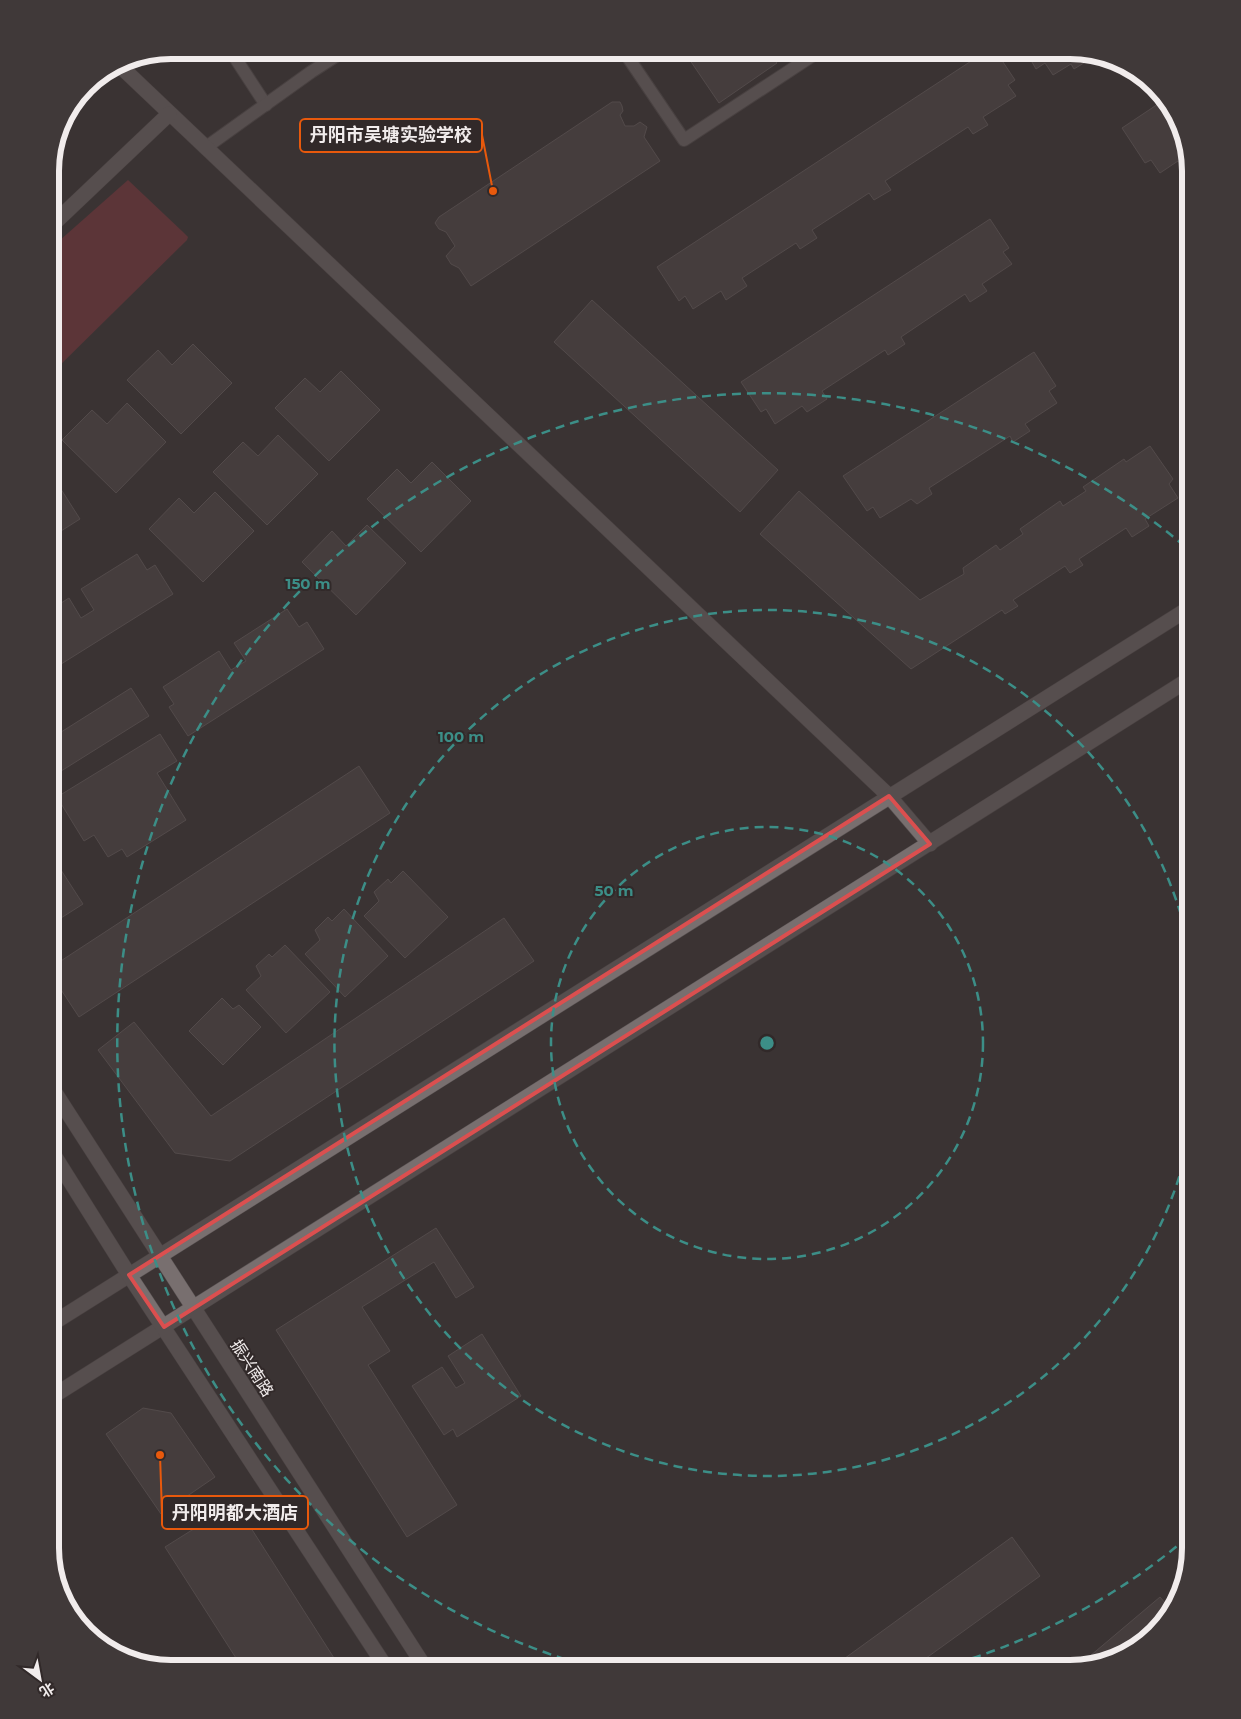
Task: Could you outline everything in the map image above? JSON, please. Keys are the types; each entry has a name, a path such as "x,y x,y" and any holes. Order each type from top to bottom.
{"street":[{"path":"124,69 889,796 930,844"},
{"path":"59,218 169,114"},
{"path":"59,1318 1182,613"},
{"path":"59,1392 1182,684"},
{"name":"振兴南路","path":"59,1098 420,1660"},
{"path":"59,1163 381,1660"}],"lane":[{"path":"236,59 266,105"},
{"path":"205,148 332,59"},
{"path":"629,59 684,140 807,59"}],"highlighted area":[{"path":"889,796 930,844 164,1327 129,1275"}],"shaded area":[{"path":"128,180 188,237 59,366 59,241"}],"building":[{"path":"689,59 774,59 777,63 719,103"},
{"path":"974,59 1001,59 1015,80 1008,85 1016,96 983,117 988,125 973,134 968,127 885,181 891,190 874,200 869,193 812,230 817,238 800,249 796,243 742,278 747,286 726,300 721,291 693,309 685,296 679,301 657,267"},
{"path":"1030,59 1088,60 1074,69 1071,64 1053,75 1045,63 1036,69"},
{"path":"612,102 620,102 623,111 620,115 625,126 634,126 640,122 647,127 644,137 660,161 471,286 459,268 451,264 446,256 455,246 446,232 439,229 435,223 439,217"},
{"path":"1159,103 1174,128 1182,165 1178,161 1160,173 1151,160 1145,163 1122,128"},
{"path":"990,219 1009,248 1003,252 1012,264 982,284 987,291 970,302 965,294 901,337 905,344 888,355 885,350 822,391 827,399 807,412 802,406 775,424 766,409 761,412 741,382"},
{"path":"592,300 778,470 740,512 554,342"},
{"path":"193,344 232,383 181,434 127,380 158,350 172,365"},
{"path":"1034,352 1056,386 1049,391 1057,403 1025,424 1030,431 1013,442 1010,436 929,488 932,494 917,504 911,499 880,518 873,507 867,511 843,476"},
{"path":"341,371 380,410 329,461 275,408 305,378 320,392"},
{"path":"127,403 166,442 116,493 62,440 92,410 107,424"},
{"path":"278,435 318,474 267,525 213,472 243,442 258,456"},
{"path":"1150,446 1173,479 1169,484 1178,498 1145,519 1149,526 1132,537 1126,528 1079,559 1083,565 1070,573 1065,566 1013,600 1018,606 1005,614 1002,610 911,669 760,534 799,491 920,600 964,574 963,568 996,545 1000,550 1023,534 1020,529 1060,501 1063,506 1086,491 1083,487 1124,459 1126,462"},
{"path":"432,462 471,501 421,552 367,499 397,469 411,483"},
{"path":"59,486 80,519 59,532"},
{"path":"215,492 254,531 203,582 149,529 179,498 194,513"},
{"path":"367,525 406,563 356,615 302,562 332,531 346,546"},
{"path":"137,554 147,570 155,565 173,594 59,665 59,604 69,598 81,618 94,610 81,589"},
{"path":"287,609 299,627 307,622 324,649 188,736 169,707 174,704 163,687 219,651 231,670 246,661 234,643"},
{"path":"131,688 149,716 59,772 59,733"},
{"path":"160,734 177,761 157,773 186,820 127,857 122,849 108,857 94,835 84,841 59,800 59,796"},
{"path":"359,766 390,813 79,1017 59,987 59,962"},
{"path":"59,867 83,904 59,919"},
{"path":"403,871 448,917 405,958 364,916 379,901 374,892 388,879 391,883"},
{"path":"344,909 388,956 345,997 305,954 320,940 315,930 328,917 332,921"},
{"path":"504,918 534,961 230,1161 175,1153 98,1050 134,1022 211,1116"},
{"path":"285,945 330,992 286,1033 246,990 261,976 256,966 269,954 272,957"},
{"path":"222,998 233,1009 239,1005 261,1027 223,1065 189,1031"},
{"path":"436,1228 474,1287 456,1298 434,1262 362,1307 390,1351 368,1365 457,1505 407,1537 276,1330"},
{"path":"482,1334 521,1396 457,1437 453,1429 444,1435 412,1386 442,1367 456,1388 465,1383 448,1356"},
{"path":"143,1408 171,1413 215,1477 161,1514 106,1434"},
{"path":"235,1503 335,1660 237,1660 165,1547"},
{"path":"1012,1537 1040,1576 923,1660 842,1660"},
{"path":"1160,1597 1167,1605 1159,1616 1138,1637 1113,1652 1087,1659"}],"place":[{"name":"丹阳市吴塘实验学校","path":"493,191"},
{"name":"丹阳明都大酒店","path":"160,1455"}]}
